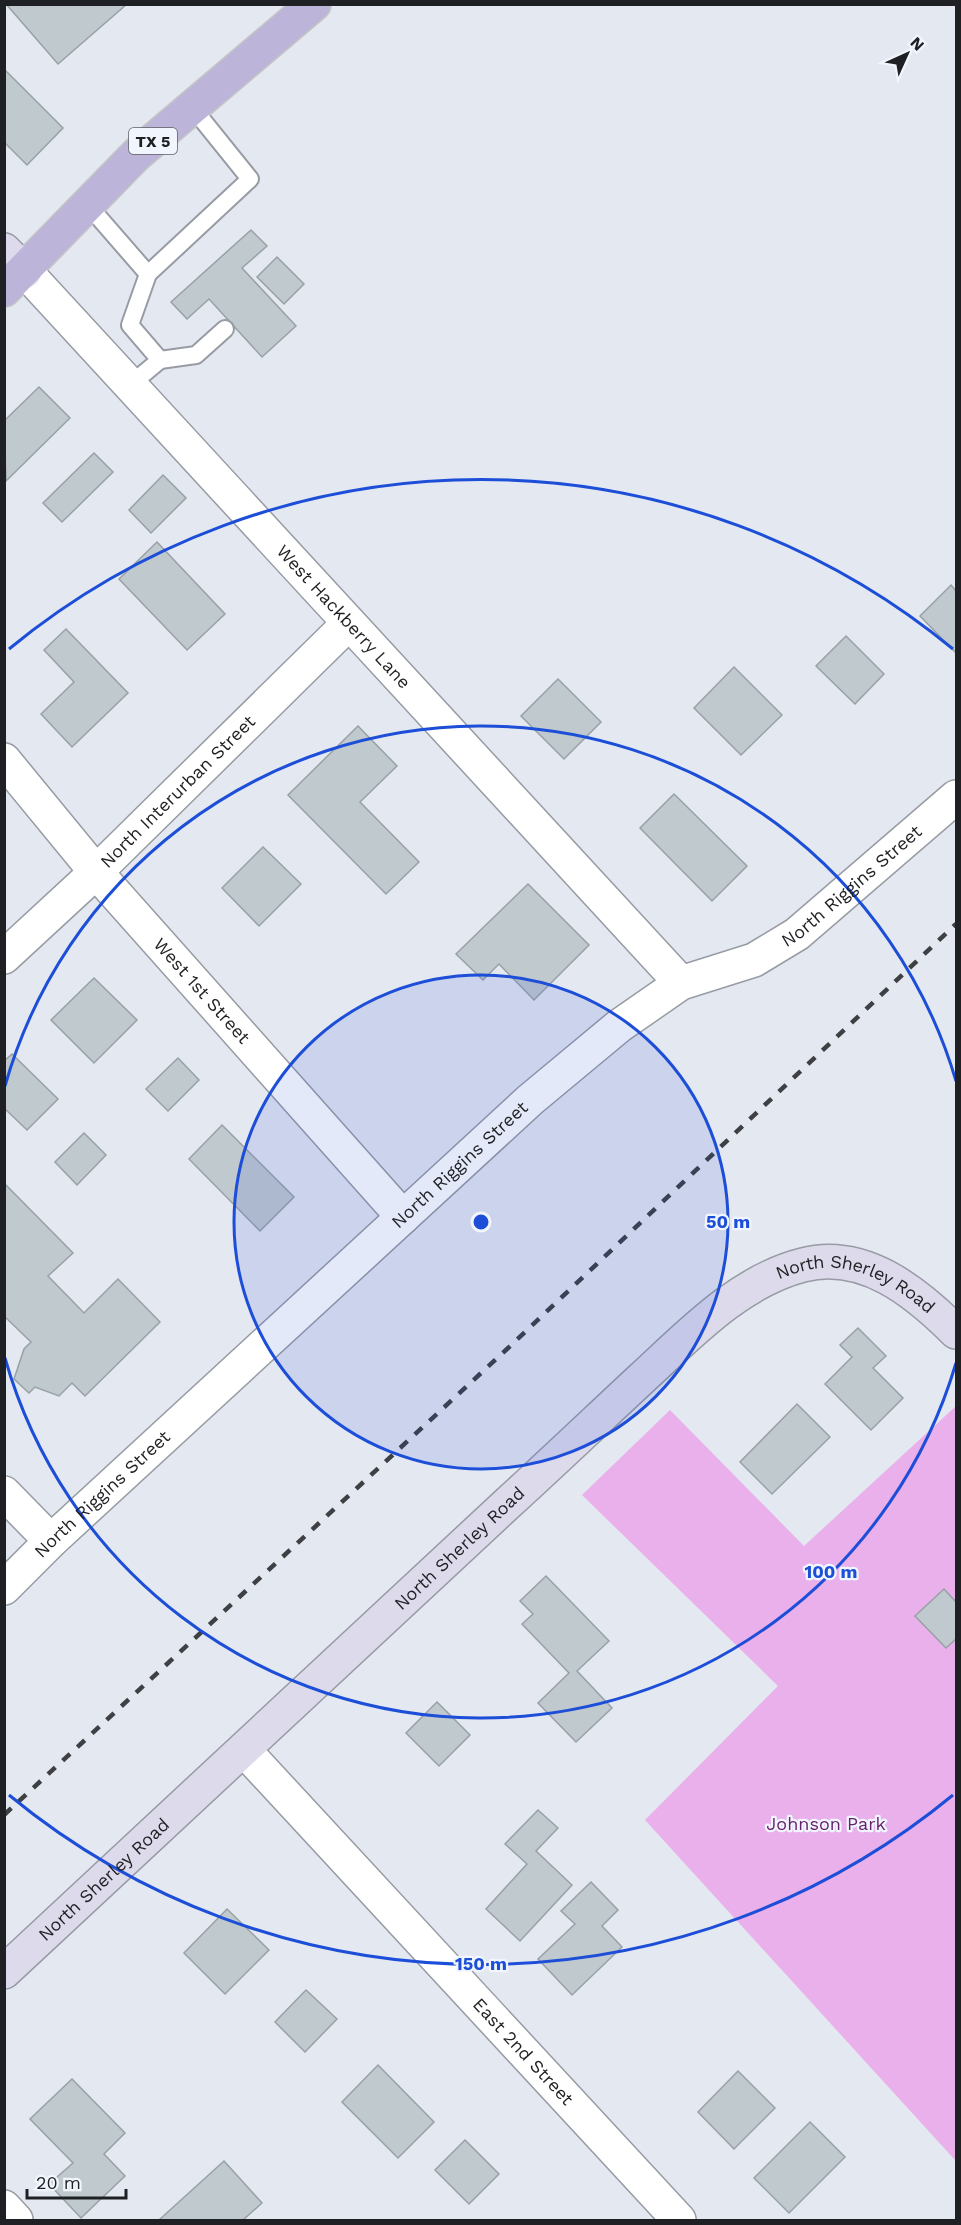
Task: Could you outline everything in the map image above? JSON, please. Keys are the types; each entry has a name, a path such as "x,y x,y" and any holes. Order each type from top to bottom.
{"main road":[{"name":"TX 5","path":"11,271 88,205 136,155 314,4"},
{"name":"North Sherley Road","path":"4,1972 684,1341 743,1293 803,1265 823,1262 844,1264 869,1269 892,1278 932,1308 957,1332"}],"street":[{"name":"West Hackberry Lane","path":"11,271 130,385 681,982"},
{"name":"North Interurban Street","path":"4,957 96,872 350,623"},
{"name":"West 1st Street","path":"4,760 96,872 403,1217"},
{"name":"North Riggins Street","path":"4,1588 51,1541 530,1100 620,1026 681,982 754,960 797,934 957,796"},
{"path":"4,1493 51,1541"},
{"name":"East 2nd Street","path":"244,1750 679,2220"},
{"path":"4,2207 16,2220"}],"lane":[{"path":"160,360 129,325 148,274 250,179 192,107"},
{"path":"88,205 148,274"},
{"path":"130,385 160,360 196,355 225,329"}],"green space":[{"name":"Johnson Park","path":"956,1406 955,2160 645,1820 778,1686 582,1495 670,1410 804,1546"}],"building":[{"path":"6,4 127,4 58,64"},
{"path":"4,69 63,128 27,165 4,142"},
{"path":"251,230 267,246 242,268 296,326 262,357 209,299 187,319 171,302"},
{"path":"277,257 304,284 284,304 257,277"},
{"path":"39,387 70,418 6,481 4,421"},
{"path":"94,453 113,472 62,522 43,503"},
{"path":"163,475 186,498 151,533 129,510"},
{"path":"157,542 225,614 187,650 119,579"},
{"path":"951,585 956,591 956,653 920,616"},
{"path":"66,629 128,693 72,747 41,714 74,682 44,650"},
{"path":"846,636 884,674 855,704 816,666"},
{"path":"734,667 782,715 741,755 694,708"},
{"path":"558,679 601,722 564,759 521,716"},
{"path":"358,726 397,766 360,802 419,862 386,894 288,795"},
{"path":"674,794 747,866 712,901 640,828"},
{"path":"263,847 301,884 259,926 222,888"},
{"path":"528,884 589,945 534,1000 499,964 483,980 456,954"},
{"path":"94,978 137,1020 94,1063 51,1020"},
{"path":"12,1054 58,1099 27,1130 4,1108 4,1061"},
{"path":"178,1058 199,1080 168,1111 146,1089"},
{"path":"222,1125 294,1197 260,1231 189,1159"},
{"path":"84,1133 106,1155 77,1185 55,1162"},
{"path":"4,1183 73,1253 48,1276 84,1313 118,1279 160,1322 85,1396 72,1383 59,1396 35,1387 29,1393 14,1379 24,1349 31,1342 4,1316"},
{"path":"858,1328 886,1356 873,1368 903,1398 871,1430 825,1384 852,1357 840,1345"},
{"path":"797,1404 830,1437 772,1494 740,1462"},
{"path":"546,1576 609,1641 577,1671 612,1708 576,1742 538,1703 569,1673 522,1624 533,1614 520,1601"},
{"path":"944,1589 956,1602 956,1639 946,1648 915,1616"},
{"path":"437,1702 470,1735 439,1766 406,1733"},
{"path":"538,1810 558,1828 536,1851 572,1885 520,1941 486,1909 527,1864 505,1844"},
{"path":"591,1882 618,1910 602,1926 622,1947 572,1995 538,1959 575,1924 561,1911"},
{"path":"227,1909 269,1950 225,1994 184,1953"},
{"path":"306,1990 337,2019 305,2052 275,2022"},
{"path":"378,2065 434,2122 398,2158 342,2102"},
{"path":"738,2071 775,2108 734,2149 698,2112"},
{"path":"72,2079 125,2133 104,2154 125,2176 81,2218 49,2184 73,2163 30,2119"},
{"path":"810,2122 845,2157 789,2213 754,2178"},
{"path":"465,2140 499,2174 469,2204 435,2170"},
{"path":"224,2161 262,2203 243,2220 159,2220"}],"railway":[{"path":"4,1815 507,1349 956,924"}]}
